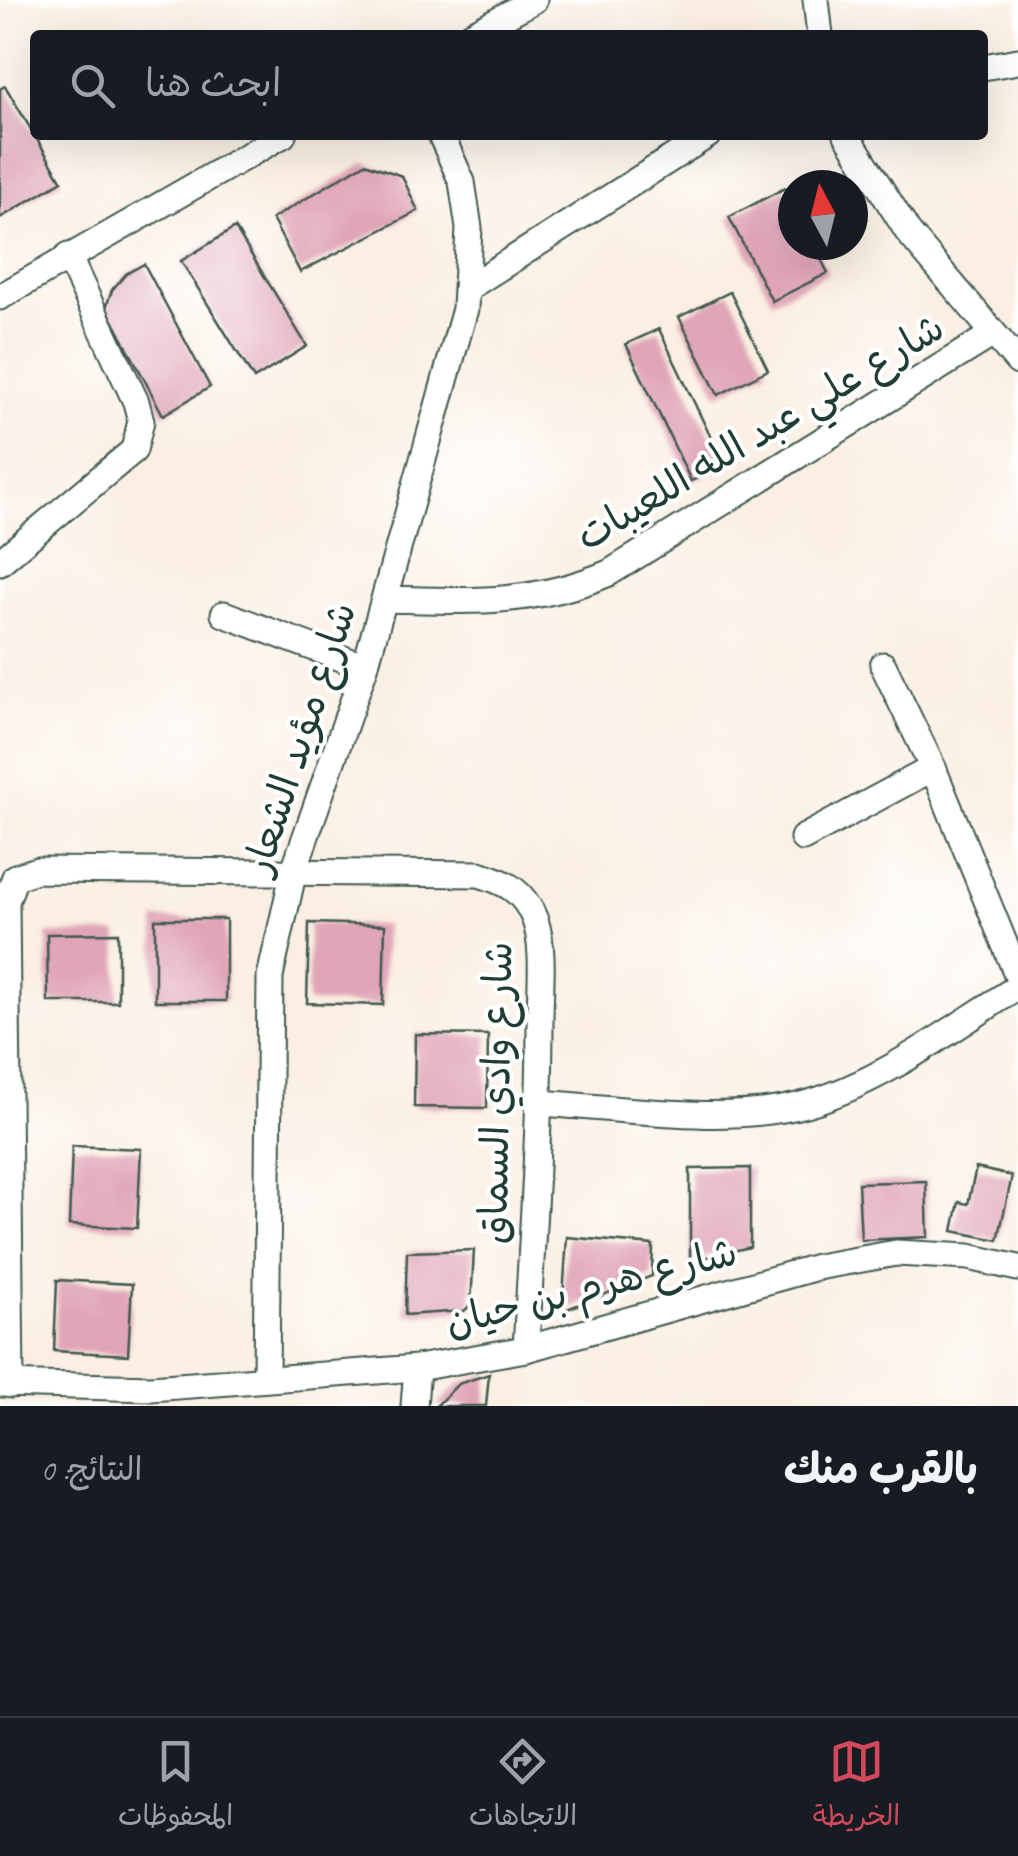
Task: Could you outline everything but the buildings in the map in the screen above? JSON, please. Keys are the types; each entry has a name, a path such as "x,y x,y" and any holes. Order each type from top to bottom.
{"street":[{"path":"479,30 534,0"},
{"path":"816,0 819,30"},
{"path":"988,67 1018,60"},
{"path":"0,298 274,140"},
{"name":"شارع مؤيد الشعار","path":"266,1380 270,978 294,870 385,600 469,287 469,228 462,182 443,140"},
{"path":"469,287 700,140"},
{"path":"849,140 908,232 1018,362"},
{"path":"0,562 134,450 140,434 136,402 68,256"},
{"name":"شارع علي عبد الله اللعيبات","path":"385,600 521,599 561,593 609,573 992,334"},
{"path":"224,614 364,667"},
{"path":"882,665 933,768 1018,978"},
{"path":"803,838 933,768"},
{"name":"شارع وادي السماق","path":"6,1385 6,902 15,877 37,870 479,874 508,883 524,897 536,922 540,958 540,1103 526,1349"},
{"path":"540,1103 737,1112 808,1104 878,1074 1018,987"},
{"name":"شارع هرم بن حيان","path":"6,1385 151,1388 221,1394 266,1380 417,1368 526,1349 816,1267 896,1253 969,1257 1018,1268"},
{"path":"414,1406 417,1368"}]}
